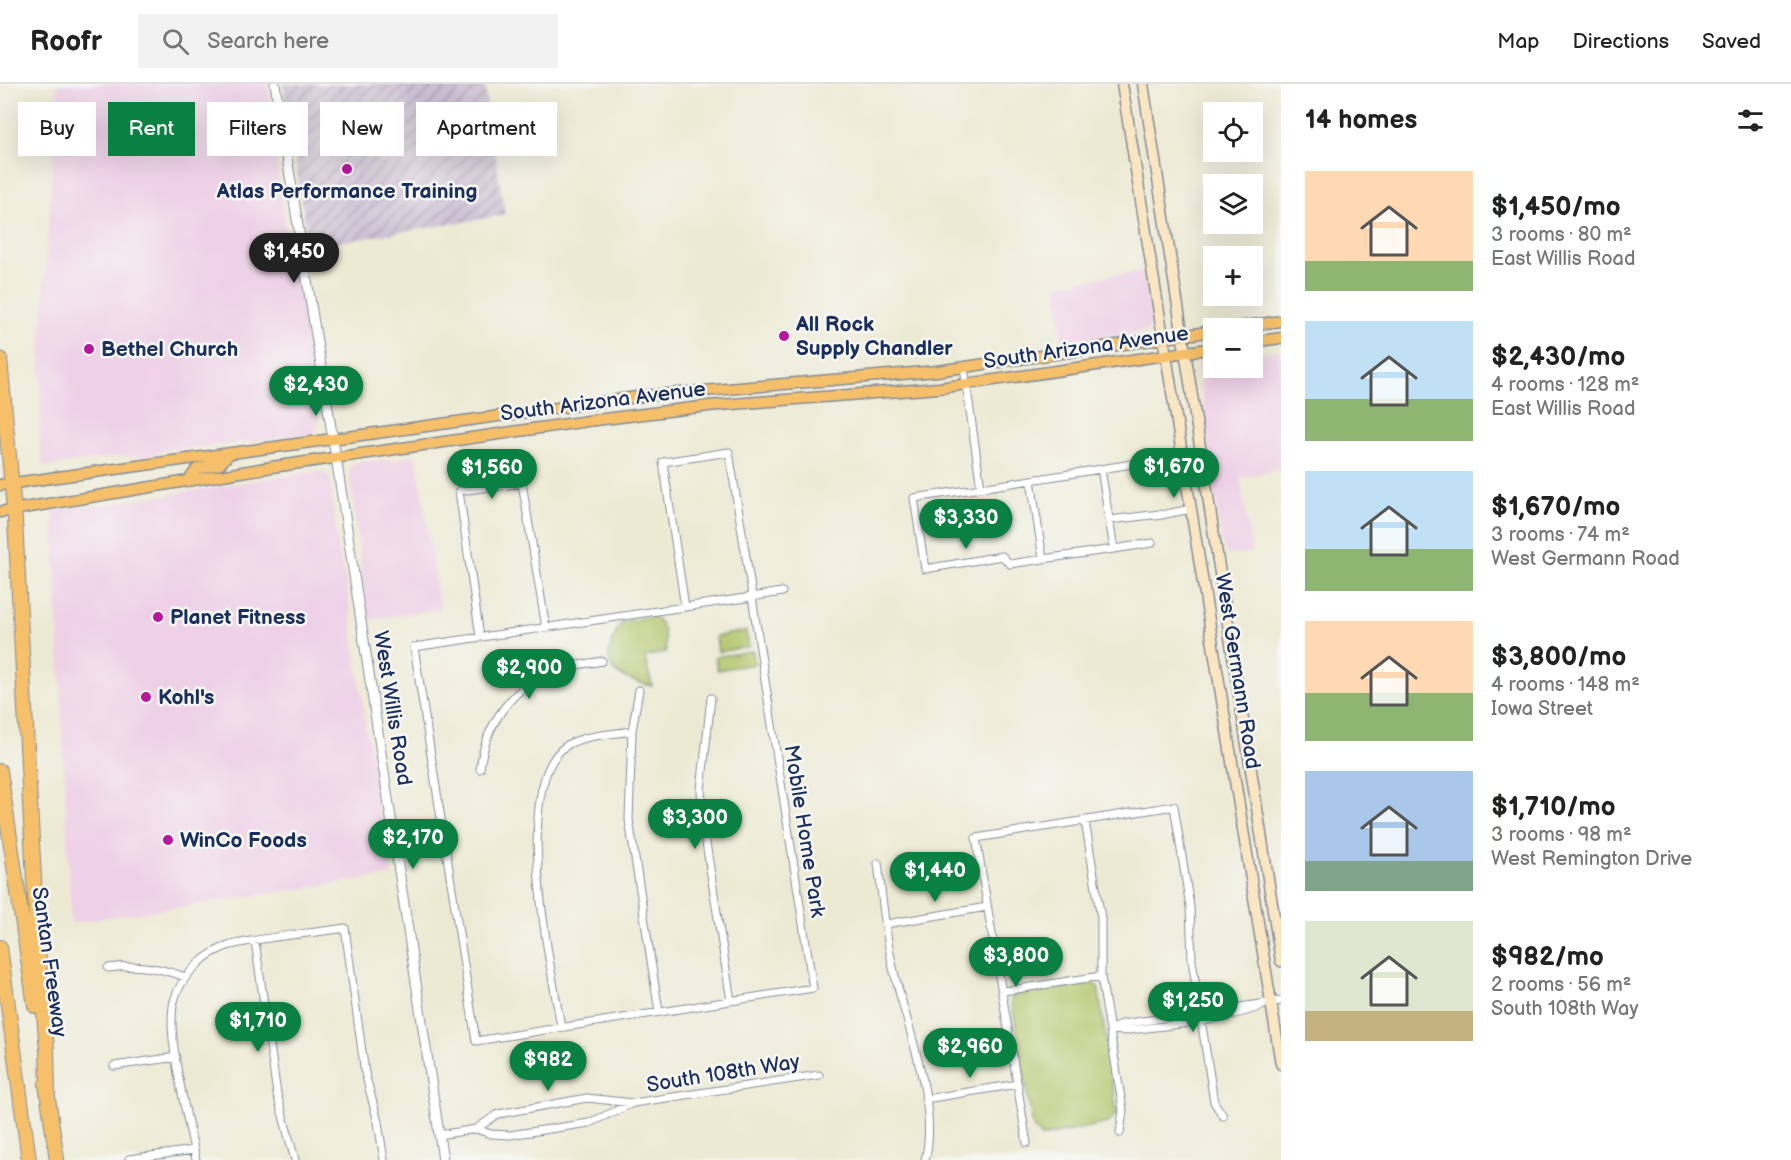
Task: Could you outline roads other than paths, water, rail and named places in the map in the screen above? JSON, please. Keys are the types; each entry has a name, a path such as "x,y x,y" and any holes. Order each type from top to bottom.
{"highway":[{"path":"0,359 5,484 47,1049 48,1093"},
{"name":"Santan Freeway","path":"0,771 57,1160"},
{"path":"0,947 29,1160"},
{"path":"0,994 16,1068"}],"main road":[{"name":"West Germann Road","path":"1122,84 1191,509 1276,1001 1281,1064"},
{"name":"West Germann Road","path":"1143,84 1281,961"},
{"path":"1125,105 1145,102"},
{"path":"1263,324 1281,321"},
{"name":"South Arizona Avenue","path":"5,484 644,396 964,368 1203,333"},
{"path":"1263,340 1281,338"},
{"name":"South Arizona Avenue","path":"7,511 189,480 585,421 708,406 966,384 1203,350"},
{"path":"189,480 197,469 220,464 229,454"},
{"path":"1199,553 1216,550"}],"street":[{"name":"West Willis Road","path":"275,84 334,440 444,1160"},
{"path":"964,368 981,488"},
{"name":"Mobile Home Park","path":"685,607 663,462 729,452 752,597 813,988 476,1041 414,647 480,638 752,597 782,592"},
{"path":"1132,464 914,498 925,569 1002,556 1010,564 1152,543"},
{"path":"1101,469 1114,549"},
{"path":"1031,480 1043,559"},
{"path":"480,638 459,492 522,483 546,628"},
{"path":"1109,520 1191,509"},
{"path":"480,769 482,752 490,732 500,712 513,696 556,670 602,661"},
{"path":"639,690 632,731 629,820 659,1012"},
{"path":"711,698 701,790 703,824 731,1001"},
{"path":"561,1027 540,905 539,818 545,782 552,761 569,744 632,731"},
{"path":"1027,1143 1004,991 976,838 1174,806 1190,908 1192,960 1200,1015 1214,1102 1223,1116"},
{"path":"1085,821 1101,918 1101,976 1123,1110 1120,1133"},
{"path":"878,863 891,962 912,1036 925,1099 929,1142 925,1160"},
{"path":"886,924 987,907"},
{"path":"196,1160 172,1032 174,1001 185,977 207,956 230,945 345,928 365,1073 378,1122 384,1160"},
{"path":"255,941 278,1094 295,1160"},
{"path":"108,968 131,964 159,967 185,977"},
{"path":"1004,991 1101,976"},
{"path":"1110,1030 1123,1031 1200,1015 1254,1010 1276,1001"},
{"path":"114,1066 176,1057"},
{"name":"South 108th Way","path":"476,1129 491,1134 510,1135 589,1123 633,1103 819,1075"},
{"path":"925,1099 1018,1084"},
{"name":"South 108th Way","path":"439,1135 476,1129 498,1114 520,1109 594,1097 633,1103"},
{"path":"129,1159 194,1150"}],"place":[{"name":"Atlas Performance Training","path":"347,169"},
{"name":"All Rock Supply Chandler","path":"784,336"},
{"name":"Bethel Church","path":"89,349"},
{"name":"Planet Fitness","path":"158,617"},
{"name":"Kohl's","path":"146,697"},
{"name":"WinCo Foods","path":"168,840"}]}
